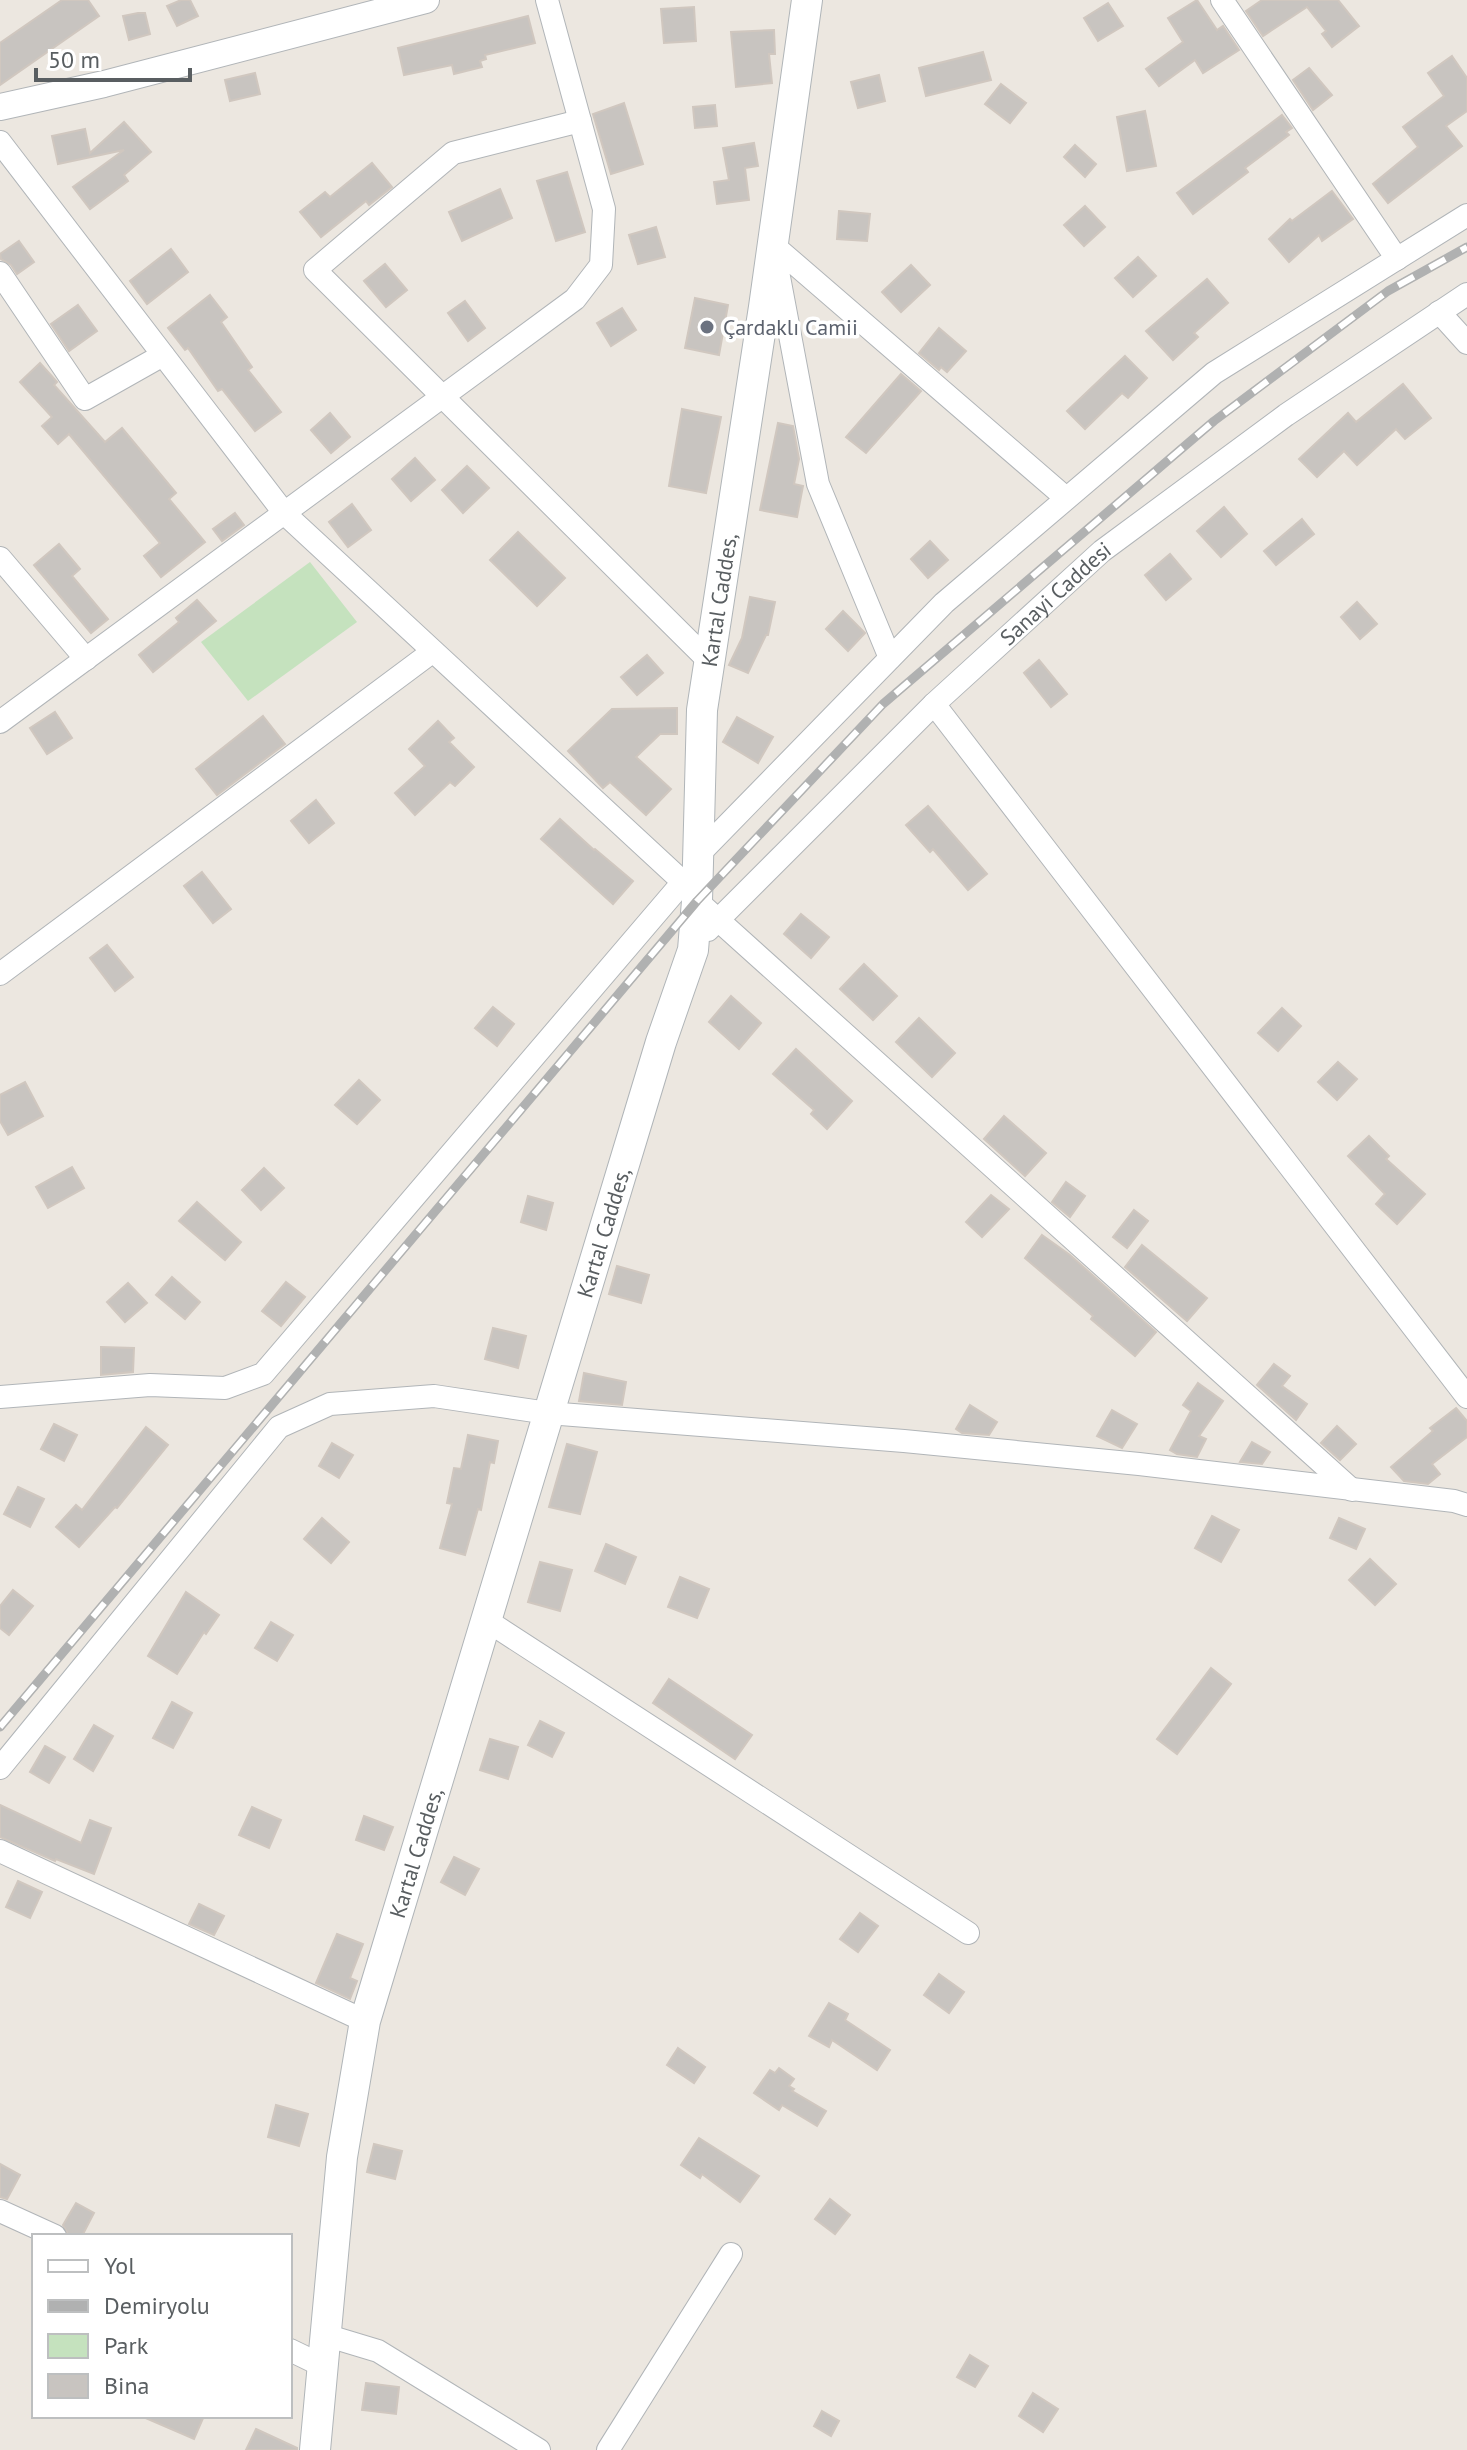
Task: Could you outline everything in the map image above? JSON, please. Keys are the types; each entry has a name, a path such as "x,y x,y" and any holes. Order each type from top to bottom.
{"main road":[{"name":"Kartal Caddes,","path":"315,2450 342,2157 365,2021 661,1042 693,950 699,901 702,710 807,0"}],"street":[{"path":"0,722 575,299 601,265 604,209 547,0"},
{"path":"1222,0 1397,259"},
{"path":"0,107 104,84 421,1"},
{"path":"580,121 453,153 315,270 710,662"},
{"path":"0,142 285,514 699,901 1352,1490"},
{"path":"698,855 944,603 1214,373 1467,215"},
{"path":"773,245 1066,498"},
{"path":"773,245 818,484 890,658"},
{"path":"0,273 85,399 163,355"},
{"name":"Sanayi Caddesi","path":"0,1397 150,1385 225,1388 263,1374 699,901 934,704 1102,551 1286,415 1467,294"},
{"path":"1439,312 1467,343"},
{"path":"0,558 86,659"},
{"path":"0,974 432,652"},
{"path":"934,704 1467,1397"},
{"path":"0,1768 279,1427 330,1404 434,1396 548,1413 904,1441 1139,1464 1467,1505"},
{"path":"486,1620 968,1933"},
{"path":"0,1851 365,2021"},
{"path":"0,2211 51,2234"},
{"path":"608,2450 731,2254"},
{"path":"325,2335 378,2351 539,2450"},
{"path":"292,2351 323,2366"}],"green space":[{"path":"310,562 357,622 248,701 201,642"}],"building":[{"path":"62,0 88,0 99,16 0,85 0,43"},
{"path":"190,0 198,16 177,26 167,6"},
{"path":"1197,0 1217,30 1223,26 1239,50 1203,73 1195,60 1159,86 1146,69 1183,42 1168,18"},
{"path":"1262,0 1338,0 1359,26 1332,47 1322,34 1326,31 1307,7 1263,36 1246,11"},
{"path":"1108,3 1123,26 1098,41 1084,18"},
{"path":"694,7 696,41 664,43 661,9"},
{"path":"145,13 150,34 129,40 123,16"},
{"path":"528,16 535,43 485,55 486,59 480,61 482,67 454,74 452,65 404,75 398,48"},
{"path":"774,30 775,54 769,54 772,83 736,87 731,32"},
{"path":"983,52 991,80 926,96 919,68"},
{"path":"1452,56 1467,78 1467,111 1446,126 1462,146 1388,203 1373,184 1418,147 1403,127 1444,96 1428,73"},
{"path":"1309,68 1332,95 1313,110 1293,80"},
{"path":"255,73 260,94 230,101 225,80"},
{"path":"879,75 885,101 858,108 851,82"},
{"path":"1001,84 1026,103 1010,123 985,104"},
{"path":"624,103 643,164 611,174 593,114"},
{"path":"715,105 717,126 695,128 693,107"},
{"path":"1145,111 1156,166 1127,171 1117,117"},
{"path":"1282,115 1292,128 1286,132 1289,135 1245,168 1248,172 1193,214 1177,193"},
{"path":"124,122 151,152 124,175 128,181 90,209 73,187 124,150 58,164 52,136 85,129 90,153"},
{"path":"754,143 758,166 745,168 749,200 717,204 714,182 729,180 723,148"},
{"path":"1075,145 1096,164 1085,177 1064,157"},
{"path":"372,163 392,187 369,205 366,201 321,237 300,212 325,192 330,197"},
{"path":"567,172 585,232 556,241 537,181"},
{"path":"500,189 512,218 462,241 449,212"},
{"path":"1332,191 1353,219 1322,241 1319,235 1289,262 1269,239 1290,219 1292,221"},
{"path":"1085,206 1105,227 1084,246 1064,225"},
{"path":"839,211 870,214 867,241 837,239"},
{"path":"656,227 665,257 638,264 629,235"},
{"path":"19,241 34,262 17,274 11,265 1,259 0,254"},
{"path":"171,249 188,272 147,304 130,281"},
{"path":"1138,257 1156,276 1133,297 1115,278"},
{"path":"385,264 407,290 386,307 364,281"},
{"path":"911,265 930,285 901,312 882,292"},
{"path":"1207,279 1228,303 1194,333 1198,337 1173,360 1146,331"},
{"path":"210,295 227,317 221,322 252,367 248,370 281,412 255,431 222,389 218,391 188,348 185,350 168,328"},
{"name":"Çardaklı Camii","path":"695,298 728,305 719,355 685,348"},
{"path":"465,301 485,328 468,341 448,313"},
{"path":"78,305 97,331 69,351 51,324"},
{"path":"622,308 636,330 611,346 597,323"},
{"path":"939,328 966,351 947,372 941,367 939,370 919,353"},
{"path":"1125,356 1147,378 1128,398 1122,393 1085,429 1067,411"},
{"path":"40,363 57,382 54,385 105,442 122,428 176,493 169,499 205,542 161,577 144,556 160,543 69,434 58,444 42,426 52,417 20,382"},
{"path":"901,374 921,391 866,453 846,437"},
{"path":"1403,384 1431,418 1405,439 1396,429 1357,465 1344,451 1317,477 1299,459 1348,413 1356,422"},
{"path":"682,409 721,417 706,493 669,486"},
{"path":"330,413 350,437 331,453 311,430"},
{"path":"778,423 793,426 799,459 794,484 803,486 797,517 760,510"},
{"path":"415,458 435,480 411,501 392,479"},
{"path":"467,466 489,488 463,513 442,490"},
{"path":"352,504 371,530 348,547 329,522"},
{"path":"1224,507 1247,534 1221,557 1197,531"},
{"path":"235,513 244,525 222,541 213,529"},
{"path":"1302,519 1314,534 1276,565 1264,551"},
{"path":"518,532 565,578 537,606 490,560"},
{"path":"930,541 948,560 928,578 911,559"},
{"path":"59,544 80,569 72,576 108,619 91,633 34,565"},
{"path":"1170,554 1191,579 1166,600 1145,575"},
{"path":"750,597 775,602 768,635 748,673 729,665 742,638"},
{"path":"197,600 216,621 153,672 139,655 179,622 176,618"},
{"path":"1357,602 1377,624 1360,639 1341,617"},
{"path":"843,611 865,633 848,651 826,629"},
{"path":"647,655 663,673 637,695 621,677"},
{"path":"1039,660 1067,694 1051,707 1024,673"},
{"path":"677,708 677,734 660,734 636,757 671,789 646,815 610,782 603,788 568,751 612,709"},
{"path":"55,712 72,738 47,754 30,728"},
{"path":"263,716 285,744 217,795 196,769"},
{"path":"737,717 773,737 758,763 723,742"},
{"path":"438,721 454,738 449,742 474,767 455,786 450,782 415,815 395,793 425,766 409,749"},
{"path":"316,800 334,823 309,843 291,821"},
{"path":"928,806 987,874 968,890 933,849 930,852 906,825"},
{"path":"560,819 633,881 613,904 541,839"},
{"path":"202,872 231,909 213,923 184,886"},
{"path":"801,914 829,937 811,958 784,934"},
{"path":"107,945 133,977 115,991 90,958"},
{"path":"864,964 897,996 873,1020 840,989"},
{"path":"731,996 761,1023 739,1049 709,1022"},
{"path":"493,1007 514,1024 497,1046 475,1028"},
{"path":"1282,1008 1301,1026 1278,1051 1258,1033"},
{"path":"919,1018 955,1053 932,1077 896,1042"},
{"path":"796,1049 852,1101 827,1129 811,1114 814,1110 773,1074"},
{"path":"1338,1062 1357,1079 1337,1100 1318,1082"},
{"path":"359,1080 380,1100 357,1124 335,1105"},
{"path":"25,1082 43,1116 8,1135 0,1121 0,1095"},
{"path":"1004,1116 1046,1153 1025,1176 984,1139"},
{"path":"1369,1136 1389,1156 1386,1159 1425,1194 1397,1224 1376,1204 1385,1194 1348,1156"},
{"path":"72,1167 84,1188 48,1208 36,1187"},
{"path":"264,1168 284,1188 261,1210 242,1190"},
{"path":"1066,1182 1085,1196 1070,1217 1052,1202"},
{"path":"991,1195 1009,1209 982,1237 966,1222"},
{"path":"528,1196 553,1203 546,1230 521,1222"},
{"path":"197,1202 241,1242 225,1260 179,1221"},
{"path":"1134,1210 1148,1221 1127,1248 1113,1237"},
{"path":"1042,1235 1070,1255 1156,1332 1135,1356 1025,1258"},
{"path":"1142,1245 1207,1298 1187,1321 1125,1267"},
{"path":"617,1266 649,1275 641,1303 609,1294"},
{"path":"172,1277 200,1302 185,1319 156,1295"},
{"path":"286,1282 305,1297 281,1326 262,1311"},
{"path":"128,1283 147,1303 125,1322 107,1302"},
{"path":"493,1328 526,1336 518,1368 485,1359"},
{"path":"101,1347 134,1348 133,1372 101,1375"},
{"path":"1274,1364 1290,1376 1282,1386 1307,1404 1296,1420 1257,1385"},
{"path":"584,1373 626,1382 622,1405 579,1401"},
{"path":"1198,1383 1223,1401 1199,1436 1206,1439 1197,1457 1177,1454 1170,1450 1191,1411 1183,1405"},
{"path":"970,1405 997,1422 989,1435 962,1433 956,1429"},
{"path":"1456,1408 1467,1421 1467,1437 1432,1464 1440,1474 1428,1484 1404,1481 1391,1467 1433,1431 1430,1428"},
{"path":"1112,1410 1137,1424 1122,1448 1097,1436"},
{"path":"54,1424 77,1435 64,1461 41,1449"},
{"path":"1337,1426 1356,1444 1340,1460 1321,1443"},
{"path":"146,1427 168,1445 117,1508 79,1547 56,1527 76,1505 82,1510"},
{"path":"468,1435 498,1441 494,1463 490,1462 481,1510 478,1509 465,1555 440,1548 452,1504 447,1503 454,1468 461,1469"},
{"path":"1252,1442 1270,1452 1262,1464 1240,1462"},
{"path":"332,1443 353,1455 339,1478 319,1466"},
{"path":"567,1444 597,1452 580,1514 549,1507"},
{"path":"18,1487 44,1499 30,1527 4,1514"},
{"path":"1212,1516 1239,1530 1221,1562 1195,1548"},
{"path":"322,1518 349,1542 331,1563 304,1539"},
{"path":"1339,1518 1365,1529 1356,1549 1330,1538"},
{"path":"606,1544 636,1557 625,1584 595,1571"},
{"path":"1370,1559 1396,1584 1375,1605 1349,1580"},
{"path":"540,1562 572,1570 560,1611 528,1602"},
{"path":"680,1577 709,1589 697,1618 668,1607"},
{"path":"13,1590 33,1606 9,1635 0,1628 0,1606"},
{"path":"186,1592 219,1615 177,1674 148,1656"},
{"path":"271,1622 293,1635 277,1661 255,1648"},
{"path":"1211,1668 1231,1684 1177,1754 1157,1739"},
{"path":"669,1679 752,1735 735,1759 653,1703"},
{"path":"172,1702 192,1713 173,1748 153,1738"},
{"path":"540,1721 564,1733 552,1757 528,1745"},
{"path":"94,1725 113,1736 93,1771 74,1759"},
{"path":"490,1739 518,1747 508,1779 480,1770"},
{"path":"45,1746 65,1757 49,1783 30,1772"},
{"path":"0,1805 81,1843 90,1820 111,1828 94,1874 0,1837"},
{"path":"252,1807 281,1820 269,1848 239,1835"},
{"path":"364,1816 393,1827 384,1850 356,1840"},
{"path":"454,1857 479,1869 465,1895 441,1882"},
{"path":"18,1881 42,1892 30,1918 6,1907"},
{"path":"199,1904 224,1916 214,1935 189,1924"},
{"path":"860,1913 878,1926 858,1952 840,1939"},
{"path":"337,1934 363,1944 350,1978 357,1981 350,1999 316,1983"},
{"path":"939,1974 964,1992 949,2013 924,1995"},
{"path":"829,2003 848,2014 845,2020 890,2050 877,2070 832,2040 829,2047 809,2036"},
{"path":"678,2048 705,2067 694,2083 667,2065"},
{"path":"779,2068 794,2079 789,2086 794,2089 792,2091 826,2111 817,2126 782,2105 779,2110 754,2093 770,2070 775,2073"},
{"path":"276,2105 308,2114 299,2146 268,2137"},
{"path":"699,2138 759,2176 740,2202 702,2174 700,2178 681,2165"},
{"path":"374,2144 402,2151 395,2179 367,2172"},
{"path":"0,2164 20,2175 7,2199 0,2197"},
{"path":"830,2199 850,2215 835,2234 815,2219"},
{"path":"76,2203 94,2213 83,2234 68,2234 63,2225"},
{"path":"970,2355 988,2366 975,2387 957,2377"},
{"path":"366,2383 399,2387 396,2414 362,2410"},
{"path":"1033,2393 1058,2409 1043,2432 1019,2416"},
{"path":"822,2411 839,2421 831,2436 814,2426"},
{"path":"146,2418 203,2418 194,2439"},
{"path":"256,2429 297,2448 297,2450 246,2450"}],"railway":[{"path":"0,1727 697,901 883,704 1214,421 1388,291 1467,247"}],"place":[{"name":"Çardaklı Camii","path":"707,327"}]}
